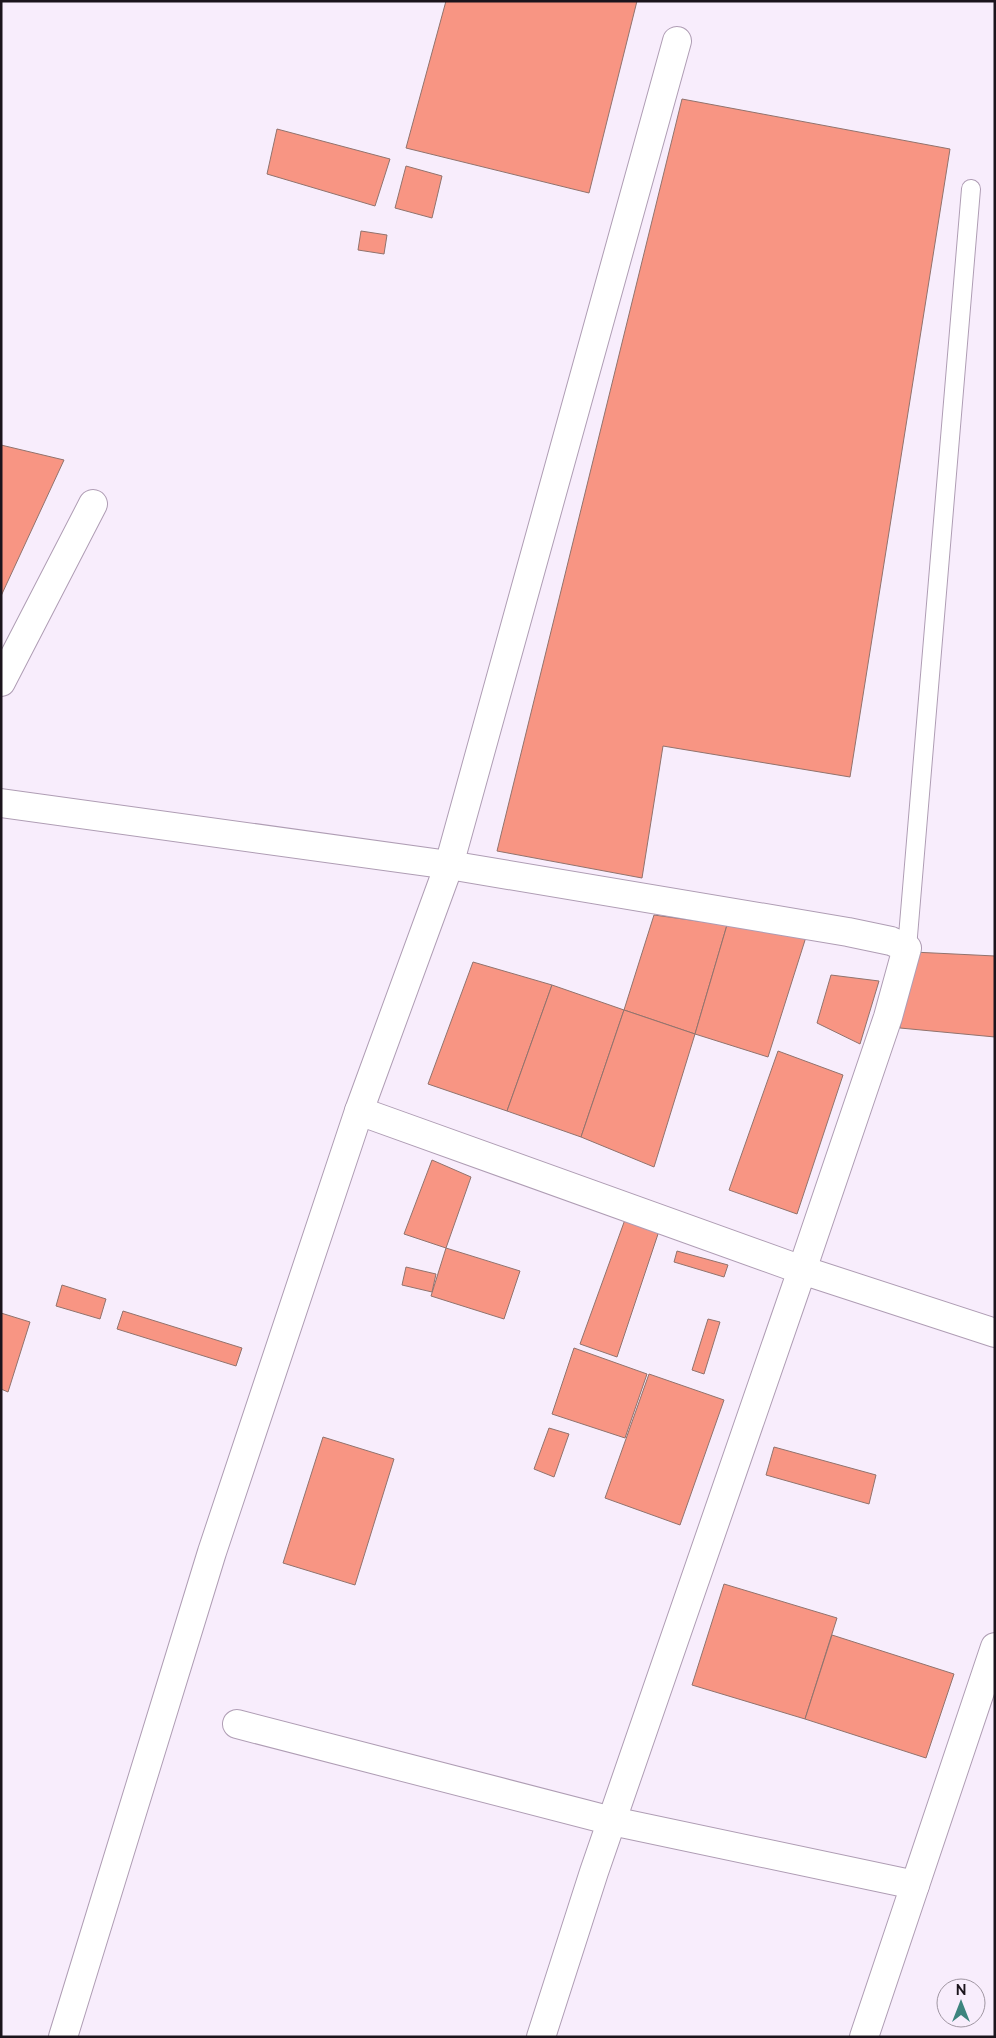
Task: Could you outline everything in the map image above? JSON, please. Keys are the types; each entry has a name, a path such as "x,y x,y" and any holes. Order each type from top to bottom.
{"street":[{"path":"63,2037 212,1552 359,1111 449,864 677,41"},
{"path":"1,682 92,504"},
{"path":"1,803 449,864 848,932 891,941 907,948 888,1017 612,1821 541,2037"},
{"path":"359,1111 802,1270 995,1333"},
{"path":"864,2037 995,1647"},
{"path":"237,1724 612,1821 915,1885"}],"lane":[{"path":"907,948 971,189"}],"building":[{"path":"446,1 637,1 589,193 406,148"},
{"path":"682,99 950,149 850,777 663,746 642,878 497,851"},
{"path":"277,129 390,159 375,206 267,174"},
{"path":"406,166 442,176 432,218 395,208"},
{"path":"361,231 387,235 384,254 358,250"},
{"path":"1,445 64,460 1,596"},
{"path":"654,915 727,925 695,1034 624,1010"},
{"path":"727,925 806,937 768,1057 695,1034"},
{"path":"913,952 995,956 995,1037 900,1028"},
{"path":"473,962 552,985 507,1111 428,1084"},
{"path":"831,975 879,981 860,1044 817,1023"},
{"path":"552,985 624,1010 581,1137 507,1111"},
{"path":"624,1010 695,1034 654,1167 581,1137"},
{"path":"778,1051 843,1075 797,1214 729,1190"},
{"path":"432,1160 471,1177 446,1248 404,1234"},
{"path":"627,1214 661,1225 617,1357 580,1344"},
{"path":"446,1248 520,1271 504,1319 431,1296"},
{"path":"677,1251 728,1265 724,1277 674,1262"},
{"path":"406,1267 436,1274 432,1292 402,1285"},
{"path":"62,1285 106,1299 100,1319 56,1306"},
{"path":"123,1311 242,1348 236,1366 117,1329"},
{"path":"1,1313 30,1322 8,1392 1,1389"},
{"path":"708,1319 720,1322 704,1374 692,1370"},
{"path":"574,1348 647,1374 625,1438 552,1414"},
{"path":"649,1374 724,1400 680,1525 605,1498"},
{"path":"549,1428 569,1434 554,1477 534,1469"},
{"path":"323,1437 394,1459 355,1585 283,1563"},
{"path":"774,1447 876,1475 869,1504 766,1475"},
{"path":"724,1584 837,1618 805,1719 692,1685"},
{"path":"832,1635 954,1674 926,1758 805,1719"}]}
